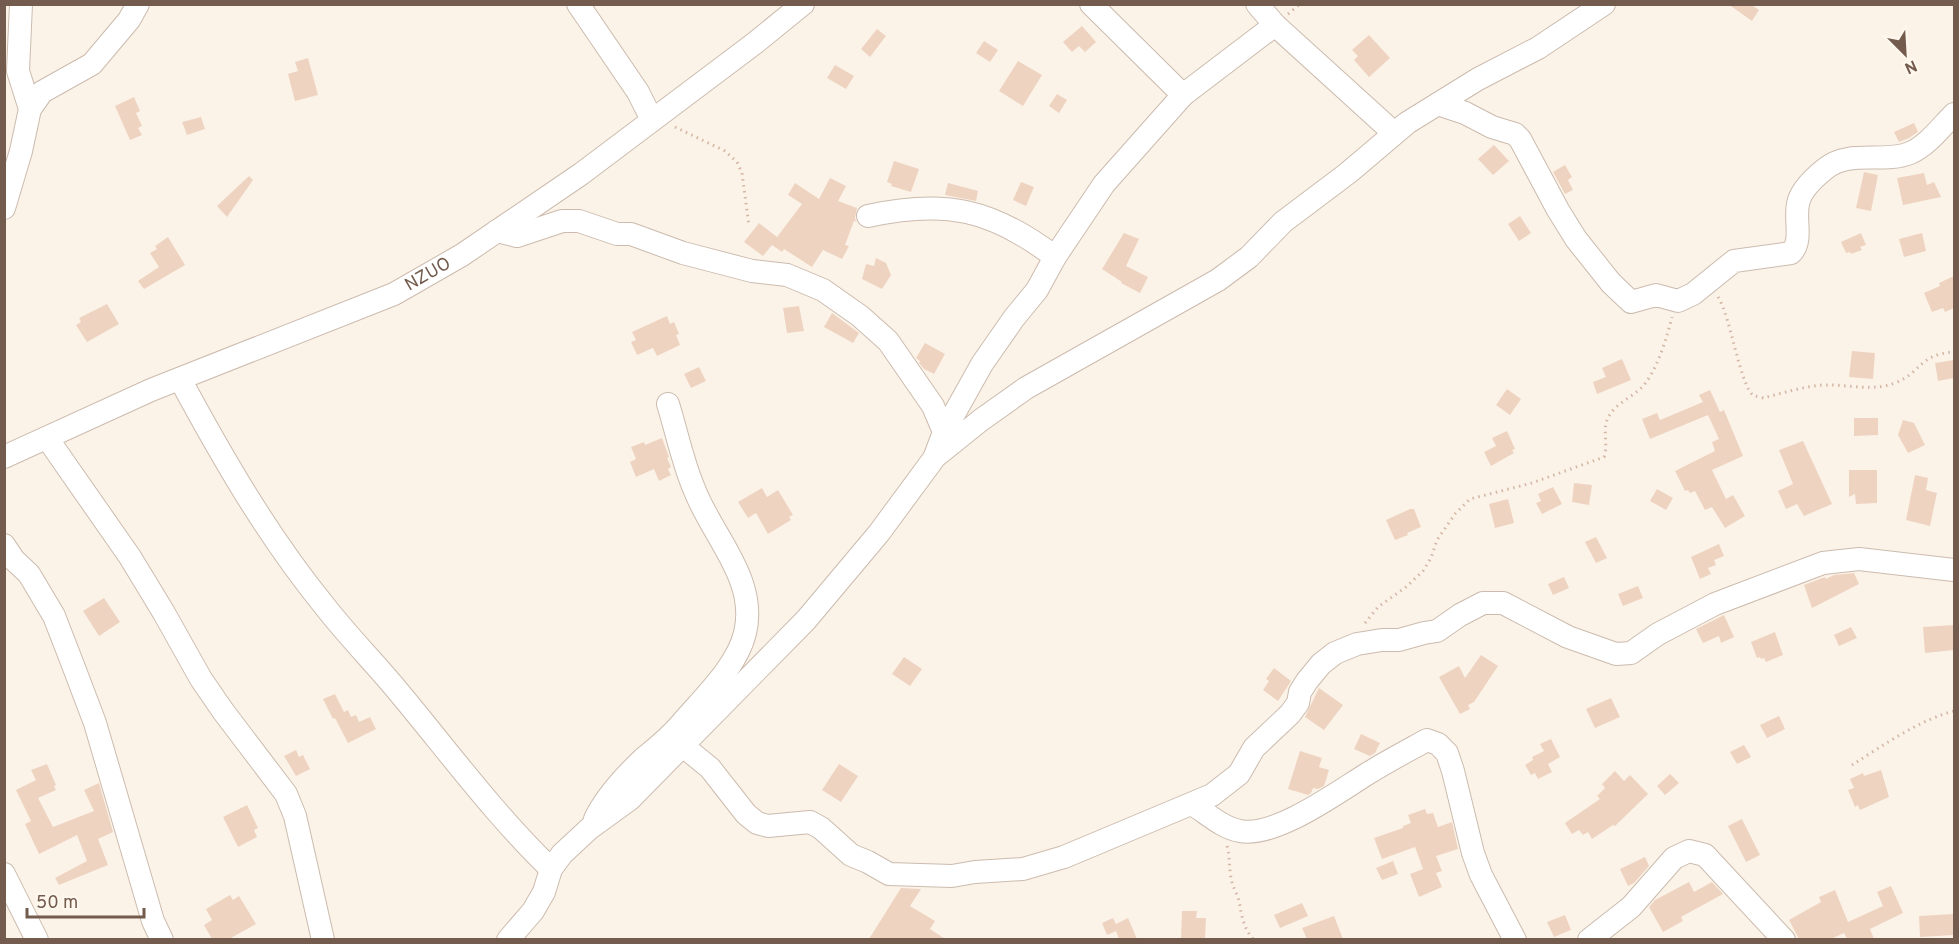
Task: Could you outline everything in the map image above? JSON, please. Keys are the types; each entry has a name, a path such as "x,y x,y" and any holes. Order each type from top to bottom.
{"street":[{"path":"21,4 18,71 30,109"},
{"path":"4,208 21,152 30,109 42,92 93,64 129,20 138,4"},
{"name":"NZUO","path":"4,457 180,378 394,294 462,255 580,174 755,44 803,4"},
{"path":"1091,4 1183,95"},
{"path":"1257,4 1275,25 1394,134"},
{"path":"508,939 533,911 544,892 551,869 562,854 590,828 630,799 806,620 879,533 935,457 1026,388 1218,280 1250,257 1283,222 1407,123 1478,79 1538,48 1604,4"},
{"path":"580,5 655,118"},
{"path":"935,457 944,432 982,364 1037,290 1054,257 1104,184 1183,95 1275,25"},
{"path":"1437,104 1515,134 1520,139 1576,239 1611,283 1628,300 1634,302 1656,295 1674,300 1688,297 1734,261 1786,255 1793,251 1798,238 1796,217 1798,201 1807,186 1826,168 1842,160 1911,153 1954,114"},
{"path":"868,216 912,208 934,207 967,211 999,222 1028,237 1054,257"},
{"path":"497,231 517,236 562,221 579,221 617,234 631,234 683,253 752,272 787,275 823,290 860,316 888,341 933,406 944,432"},
{"path":"180,378 220,452 264,522 322,604 397,690 517,837 551,869"},
{"path":"590,828 612,792 642,760 673,734 734,660 745,634 748,608 742,584 725,546 695,492 668,404"},
{"path":"47,438 130,557 207,687 237,731 286,794 295,816 323,939"},
{"path":"4,545 14,560 29,574 54,616 95,723 153,921 162,939"},
{"path":"682,746 710,768 746,813 757,823 768,826 810,822 821,828 851,855 889,874 952,876 1023,869 1064,857 1212,795 1239,774 1254,748 1268,737 1298,703 1300,692 1321,664 1335,653 1357,644 1399,640 1437,631 1483,603 1503,603 1590,646 1616,654 1631,653 1658,634 1714,603 1823,563 1859,559 1954,570"},
{"path":"1192,804 1225,826 1241,832 1269,828 1325,802 1367,774 1427,740 1438,744 1447,753 1453,771 1473,853 1481,875 1515,939"},
{"path":"1589,939 1632,907 1674,858 1689,851 1705,855 1784,939"},
{"path":"4,874 37,939"}],"path":[{"path":"655,118 731,155 742,173 749,226"},
{"path":"1708,282 1727,316 1743,378 1754,396 1764,398 1823,385 1876,387 1896,383 1934,355 1954,352"},
{"path":"1357,644 1359,634 1378,606 1406,587 1423,571 1431,558 1437,540 1455,514 1470,499 1532,483 1604,457 1606,451 1605,424 1609,415 1642,388 1651,377 1670,323 1674,300"},
{"path":"1852,765 1893,739 1954,711"},
{"path":"1225,826 1226,843 1231,858 1231,879 1238,899 1242,922 1254,939"}],"building":[{"path":"1728,4 1750,4 1759,10 1752,21"},
{"path":"1082,26 1096,42 1085,52 1079,46 1072,52 1063,42"},
{"path":"877,29 886,36 870,57 861,49"},
{"path":"1369,35 1390,58 1369,77 1354,60 1358,56 1352,50"},
{"path":"984,41 998,50 990,62 976,53"},
{"path":"308,58 318,95 295,101 288,74 298,71 295,62"},
{"path":"1018,61 1042,75 1023,106 999,91"},
{"path":"835,65 854,76 846,89 827,78"},
{"path":"1057,94 1067,100 1059,113 1049,106"},
{"path":"134,97 140,111 136,113 142,126 138,128 142,135 130,140 115,106"},
{"path":"201,117 205,129 187,135 182,122"},
{"path":"1914,123 1918,132 1899,142 1894,132"},
{"path":"1494,145 1509,161 1493,175 1478,159"},
{"path":"894,161 919,169 911,192 891,186 892,184 887,182"},
{"path":"1565,165 1572,177 1568,180 1573,190 1565,194 1553,172"},
{"path":"1864,172 1878,175 1871,211 1856,208"},
{"path":"1924,173 1927,185 1934,182 1941,197 1903,205 1897,178"},
{"path":"249,176 253,180 227,217 217,206"},
{"path":"830,178 846,186 838,201 857,208 856,222 854,221 845,245 849,246 842,259 823,250 812,267 784,249 782,252 772,245 763,256 744,242 759,223 777,237 802,204 788,195 795,183 819,199"},
{"path":"1021,182 1034,187 1026,206 1013,200"},
{"path":"948,183 978,191 976,201 945,195"},
{"path":"1520,216 1531,233 1519,241 1508,224"},
{"path":"1124,233 1139,239 1126,266 1148,277 1140,293 1102,269"},
{"path":"1861,233 1866,245 1860,247 1862,250 1851,254 1846,253 1841,242"},
{"path":"1922,233 1926,251 1904,257 1899,239"},
{"path":"168,237 185,265 144,289 138,281 159,267 150,253 157,249 155,246"},
{"path":"876,258 886,263 891,275 882,289 862,279 866,264 874,266"},
{"path":"1954,276 1954,308 1945,312 1943,308 1932,312 1924,293"},
{"path":"107,304 119,324 87,342 76,325 81,322 79,318"},
{"path":"799,306 804,331 787,333 783,308"},
{"path":"832,313 859,333 853,343 824,327"},
{"path":"667,316 670,324 674,322 679,334 676,335 680,345 657,356 653,348 637,355 631,342 636,340 632,332"},
{"path":"925,343 945,354 934,374 924,369 916,358"},
{"path":"1852,351 1875,353 1873,379 1849,377"},
{"path":"1622,359 1631,380 1597,394 1593,382 1606,377 1602,368"},
{"path":"1954,360 1954,378 1938,381 1935,363"},
{"path":"699,367 706,381 691,388 684,374"},
{"path":"1507,389 1521,399 1510,415 1496,405"},
{"path":"1710,390 1720,412 1724,410 1743,456 1712,470 1726,499 1733,495 1745,516 1725,528 1712,507 1705,510 1695,491 1690,493 1688,490 1685,491 1675,471 1715,451 1712,442 1719,439 1708,415 1650,439 1642,419 1657,413 1660,420 1703,402 1699,395"},
{"path":"1854,418 1878,418 1878,435 1854,436"},
{"path":"1903,420 1914,423 1925,445 1908,453 1898,435"},
{"path":"1507,431 1515,449 1512,450 1514,453 1491,466 1484,452 1496,446 1492,438"},
{"path":"662,438 669,457 667,458 671,467 668,469 671,475 659,481 654,469 636,477 630,462 636,459 631,447 644,442 645,445"},
{"path":"1803,441 1832,504 1804,516 1797,504 1786,509 1778,491 1793,484 1779,450"},
{"path":"1849,470 1877,470 1877,503 1856,504 1855,494 1849,497"},
{"path":"1915,475 1928,478 1926,490 1937,493 1930,526 1906,520"},
{"path":"1574,483 1592,485 1589,505 1572,502"},
{"path":"1553,487 1562,504 1542,514 1536,503 1541,501 1538,494"},
{"path":"762,488 767,497 778,490 793,515 789,517 791,520 768,534 756,513 748,518 738,502"},
{"path":"1657,489 1673,498 1666,510 1650,501"},
{"path":"1508,499 1514,523 1495,528 1489,504"},
{"path":"1414,509 1421,527 1395,540 1386,520"},
{"path":"1596,537 1607,558 1596,563 1585,542"},
{"path":"1719,544 1724,556 1714,560 1716,565 1708,568 1711,574 1700,579 1691,557"},
{"path":"1854,573 1859,584 1812,608 1804,585 1825,577 1826,579 1834,575"},
{"path":"1564,577 1569,588 1553,595 1548,584"},
{"path":"1638,586 1643,598 1623,606 1618,594"},
{"path":"104,598 120,622 99,636 83,611"},
{"path":"1724,615 1734,637 1721,643 1719,636 1703,643 1696,629"},
{"path":"1954,625 1954,650 1925,653 1923,627"},
{"path":"1851,627 1857,638 1839,646 1834,635"},
{"path":"1775,632 1783,655 1766,662 1764,658 1757,658 1751,642"},
{"path":"1481,655 1498,666 1474,702 1468,705 1470,709 1460,714 1439,677 1459,666 1465,678"},
{"path":"904,657 922,669 910,686 892,674"},
{"path":"1274,668 1291,681 1278,701 1263,690 1269,681 1266,679"},
{"path":"1319,688 1343,705 1324,730 1305,717"},
{"path":"335,694 344,712 348,710 351,717 356,715 359,722 370,717 376,729 348,743 323,699"},
{"path":"1611,698 1620,717 1595,728 1586,709"},
{"path":"1779,716 1785,729 1767,738 1760,725"},
{"path":"1361,734 1380,743 1375,753 1370,756 1354,749"},
{"path":"1551,739 1560,757 1548,764 1552,772 1538,779 1535,773 1531,775 1525,765 1533,760 1532,757 1544,751 1540,744"},
{"path":"1744,745 1751,757 1737,764 1730,752"},
{"path":"296,750 299,757 303,755 310,769 296,776 284,756"},
{"path":"1300,751 1322,758 1319,767 1329,770 1324,786 1318,789 1313,788 1308,795 1288,789"},
{"path":"47,764 56,790 38,798 53,827 94,811 84,790 99,783 113,832 98,839 108,865 59,885 55,878 87,861 77,835 39,854 25,824 31,821 16,790 36,780 31,770"},
{"path":"839,764 858,776 841,802 822,790"},
{"path":"1881,770 1889,797 1860,810 1858,805 1855,807 1848,790 1854,788 1850,779 1863,773 1864,776"},
{"path":"1615,771 1624,781 1630,775 1648,794 1615,826 1613,825 1592,839 1588,832 1583,835 1579,830 1572,834 1565,823 1600,799 1597,796 1605,788 1602,784"},
{"path":"1670,774 1679,783 1665,795 1657,786"},
{"path":"247,805 258,828 254,830 257,837 238,847 223,817"},
{"path":"1425,809 1427,814 1433,813 1438,827 1452,822 1458,849 1436,856 1442,871 1436,873 1442,887 1419,897 1410,874 1423,869 1415,847 1382,859 1374,838 1403,828 1411,823 1408,815"},
{"path":"1742,819 1760,855 1746,862 1728,826"},
{"path":"1645,857 1649,866 1634,883 1628,886 1620,869"},
{"path":"1393,861 1398,874 1382,880 1376,868"},
{"path":"1689,882 1694,892 1712,882 1723,894 1681,917 1683,921 1663,932 1649,907 1655,900"},
{"path":"1891,886 1903,913 1870,929 1874,939 1847,939 1844,933 1831,939 1799,939 1789,920 1821,902 1819,897 1835,890 1848,922 1883,906 1877,892"},
{"path":"901,888 921,889 910,906 935,921 930,929 945,939 869,939"},
{"path":"230,895 233,900 239,896 256,924 229,939 212,939 204,925 212,920 206,909"},
{"path":"1302,903 1308,916 1280,928 1274,915"},
{"path":"1182,911 1197,911 1196,918 1206,918 1205,939 1181,939"},
{"path":"1954,914 1954,935 1920,937 1919,916"},
{"path":"1565,915 1571,930 1554,937 1547,922"},
{"path":"1334,916 1343,939 1307,939 1302,928"},
{"path":"1113,918 1116,924 1128,918 1137,939 1119,939 1116,931 1107,935 1102,923"}]}
